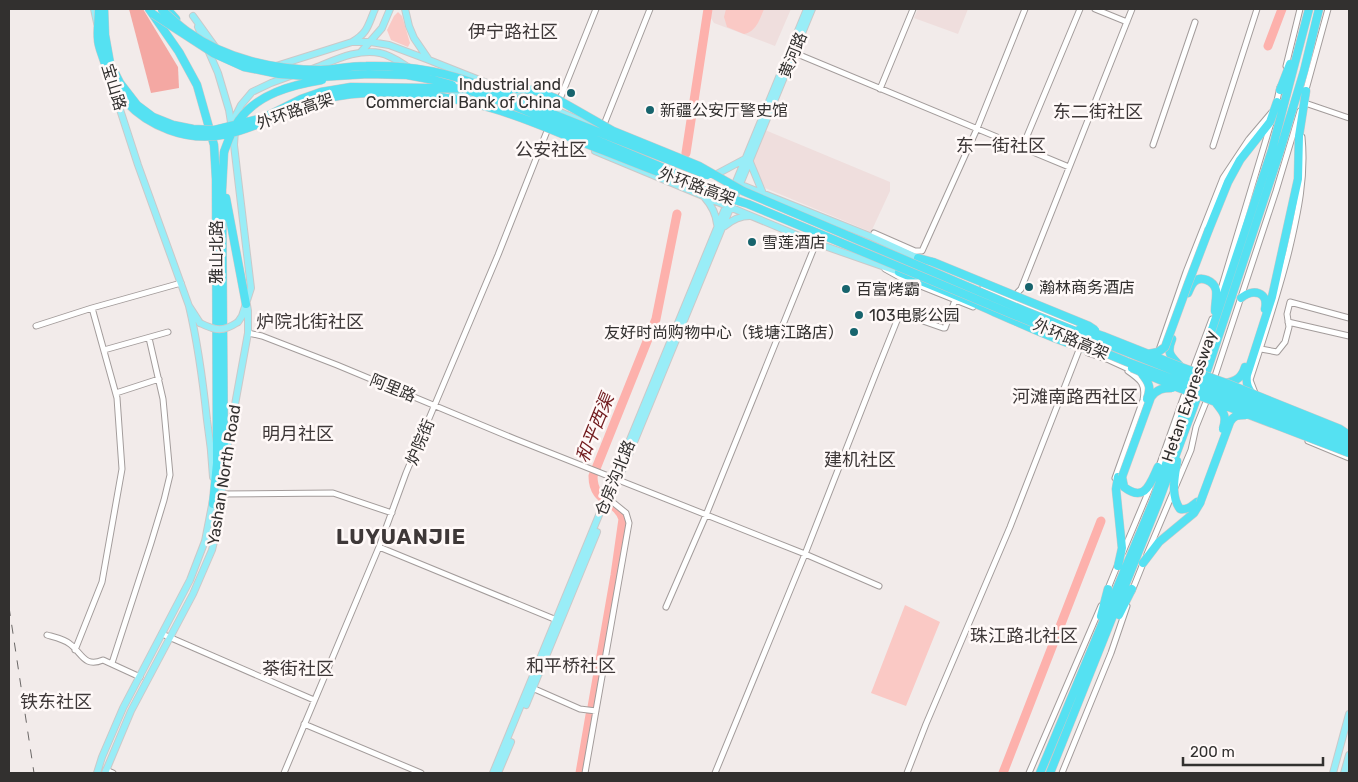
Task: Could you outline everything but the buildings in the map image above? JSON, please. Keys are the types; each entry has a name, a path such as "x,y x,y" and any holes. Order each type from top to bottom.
{"highway":[{"name":"外环路高架","path":"99,9 98,40 106,68 115,89 132,109 152,123 171,131 215,137 236,133 305,105 326,98 349,94 419,95 461,101 500,111 707,191 748,204 1127,362 1349,447"},
{"name":"外环路高架","path":"104,9 105,35 110,63 120,83 138,105 153,117 173,125 193,129 214,130 263,118 301,99 320,92 351,87 533,90 555,98 613,131 699,166 740,186 1025,311 1349,441"},
{"path":"163,9 188,32 216,48 247,60 280,67 321,70 367,66 432,70 471,82 740,186"},
{"name":"Hetan Expressway","path":"1039,773 1095,643 1152,502 1183,416 1272,150 1309,9"},
{"name":"Hetan Expressway","path":"1051,771 1178,451 1208,368 1279,154 1307,59 1319,9"},
{"path":"151,11 213,53 244,67 279,74 321,77 368,74 407,75 434,80 517,106 748,204"},
{"name":"雅山北路","path":"151,11 179,52 197,85 214,145 216,180 217,463 213,504"},
{"path":"1280,90 1300,42"},
{"path":"1252,393 1246,381 1247,375 1272,297 1298,179 1307,59"},
{"path":"224,465 223,178 224,152 229,137 238,120 251,107 283,88 368,74"},
{"path":"1152,356 1166,347 1188,284 1228,182 1240,160 1270,122 1276,104"},
{"path":"223,178 246,304"},
{"path":"918,258 933,262 1089,326 1110,338"},
{"path":"898,272 1058,340 1094,351"},
{"path":"1181,367 1169,353 1169,347 1189,290 1195,280 1202,279 1213,284 1216,290 1215,311"},
{"path":"1226,383 1238,379 1242,375 1266,305 1265,300 1260,294 1255,292 1241,298"},
{"path":"1000,309 1178,388 1349,453"},
{"path":"1025,311 1110,338 1340,429 1349,436"},
{"path":"1118,566 1122,548 1116,489 1150,390 1148,381 1141,372"},
{"path":"1158,467 1148,489 1140,494 1131,492 1124,487 1120,477 1151,397 1155,392 1164,388 1178,388"},
{"path":"1143,562 1159,542 1194,513 1226,420 1225,414 1215,402"},
{"path":"1178,451 1174,491 1175,502 1180,509 1185,510 1198,502 1233,417 1236,415 1250,415"},
{"path":"1095,643 1108,589"},
{"path":"1100,650 1132,590"}],"main road":[{"name":"宝山路","path":"94,9 112,85 138,165 189,306"},
{"path":"188,9 224,57 240,66 260,70 272,68 352,42 361,37 375,9"},
{"path":"361,52 382,28 390,9"},
{"path":"405,9 414,38 429,60"},
{"name":"黄河路","path":"792,52 807,9"},
{"name":"黄河路","path":"740,186 747,161 812,9"},
{"path":"189,306 200,323 210,328 222,330 229,328 238,322 242,316 251,288 229,110 218,73 193,16"},
{"path":"367,28 371,42 381,53 448,89 816,243 898,272"},
{"path":"352,42 371,42 389,45 429,60 764,196 872,237 918,258"},
{"path":"234,145 236,115 241,105 252,92 271,83 361,52 381,53"},
{"path":"715,175 747,161 764,196"},
{"name":"仓房沟北路","path":"493,773 559,621 729,206 740,186"},
{"path":"704,197 711,204 720,228 744,216 753,216"},
{"name":"Yashan North Road","path":"105,772 130,711 170,638 212,550 220,516 224,465 248,333 248,311 246,304"},
{"name":"Yashan North Road","path":"97,773 123,708 190,580 205,541 213,504 212,464 206,404 189,306"},
{"name":"仓房沟北路","path":"498,773 531,688"},
{"path":"1333,773 1349,714"},
{"path":"1344,773 1349,755"}],"street":[{"name":"炉院街","path":"284,773 379,547 406,473 494,263 596,9"},
{"path":"602,129 650,9"},
{"path":"880,89 913,9"},
{"path":"874,233 915,251 922,251 977,129 1025,9"},
{"path":"1022,148 1080,9"},
{"path":"1095,9 1127,22"},
{"path":"1014,300 1022,288 1132,9"},
{"path":"1213,146 1257,9"},
{"path":"1029,773 1118,566 1158,467 1215,311 1267,140 1300,9"},
{"path":"1062,773 1111,653 1143,562 1192,450 1196,427 1216,374 1278,182 1328,9"},
{"path":"1153,145 1195,22"},
{"path":"792,52 1070,167"},
{"path":"1305,103 1349,118"},
{"path":"1152,356 1162,343 1195,248 1223,178 1248,140 1276,104"},
{"path":"1265,404 1255,393 1250,380 1272,315 1299,210 1304,152 1301,122"},
{"path":"666,607 706,515 816,243"},
{"path":"918,258 1187,372 1193,370"},
{"path":"876,264 902,279 1115,363 1178,390 1183,399"},
{"path":"36,326 180,283"},
{"path":"715,773 805,554 900,313 945,328 955,300"},
{"path":"1260,349 1276,352 1285,342 1289,327 1287,314 1290,302 1349,318"},
{"path":"75,650 102,582 122,469 117,398 92,308"},
{"path":"1288,322 1349,336"},
{"path":"104,350 168,332"},
{"name":"阿里路","path":"248,333 262,336 435,405 805,554 879,586"},
{"path":"112,663 151,543 170,475 163,399 149,338"},
{"path":"906,773 1010,526 1079,350"},
{"path":"1115,363 1139,378 1145,389 1143,400 1115,477 1113,490 1118,501"},
{"path":"1216,374 1218,380 1228,390 1349,436"},
{"path":"116,393 159,380"},
{"path":"1205,405 1220,405 1349,458"},
{"path":"222,494 333,493 392,513"},
{"path":"585,773 626,549 629,523 626,513 608,501"},
{"path":"379,547 559,621"},
{"path":"162,634 314,700"},
{"path":"47,635 70,644 82,658 89,662 103,660 140,676"},
{"path":"531,688 580,709 596,711"},
{"path":"304,724 421,773"},
{"path":"105,772 113,773"}],"shaded area":[{"path":"129,9 143,9 178,67 179,88 151,93"},
{"path":"711,9 791,9 775,46 714,23 709,15"},
{"path":"726,9 764,9 755,28 744,34 727,27 724,17"},
{"path":"918,9 968,9 958,34 914,18"},
{"path":"398,12 402,16 410,43 408,47 391,40 387,30"},
{"path":"765,130 890,182 890,191 871,232 765,188 752,163"},
{"path":"905,605 940,622 906,706 871,693"}],"waterway":[{"name":"和平西渠","path":"686,153 708,9"},
{"path":"1268,46 1282,9"},
{"name":"和平西渠","path":"592,707 623,519 616,508 597,492 593,476 656,319 677,214"},
{"path":"1003,773 1101,521"},
{"name":"和平西渠","path":"580,773 590,715"}],"railway":[{"path":"9,607 34,773"}],"place":[{"name":"Industrial and Commercial Bank of China","path":"571,93"},
{"name":"新疆公安厅警史馆","path":"650,110"},
{"name":"雪莲酒店","path":"752,242"},
{"name":"瀚林商务酒店","path":"1029,287"},
{"name":"百富烤霸","path":"846,289"},
{"name":"103电影公园","path":"859,315"},
{"name":"友好时尚购物中心（钱塘江路店）","path":"854,332"}],"district":[{"name":"伊宁路社区","path":"513,32"},
{"name":"东二街社区","path":"1098,112"},
{"name":"东一街社区","path":"1001,146"},
{"name":"公安社区","path":"551,150"},
{"name":"炉院北街社区","path":"310,322"},
{"name":"河滩南路西社区","path":"1075,397"},
{"name":"明月社区","path":"298,434"},
{"name":"建机社区","path":"860,460"},
{"name":"LUYUANJIE","path":"401,536"},
{"name":"珠江路北社区","path":"1024,636"},
{"name":"和平桥社区","path":"571,666"},
{"name":"茶街社区","path":"298,669"},
{"name":"铁东社区","path":"56,702"}]}
